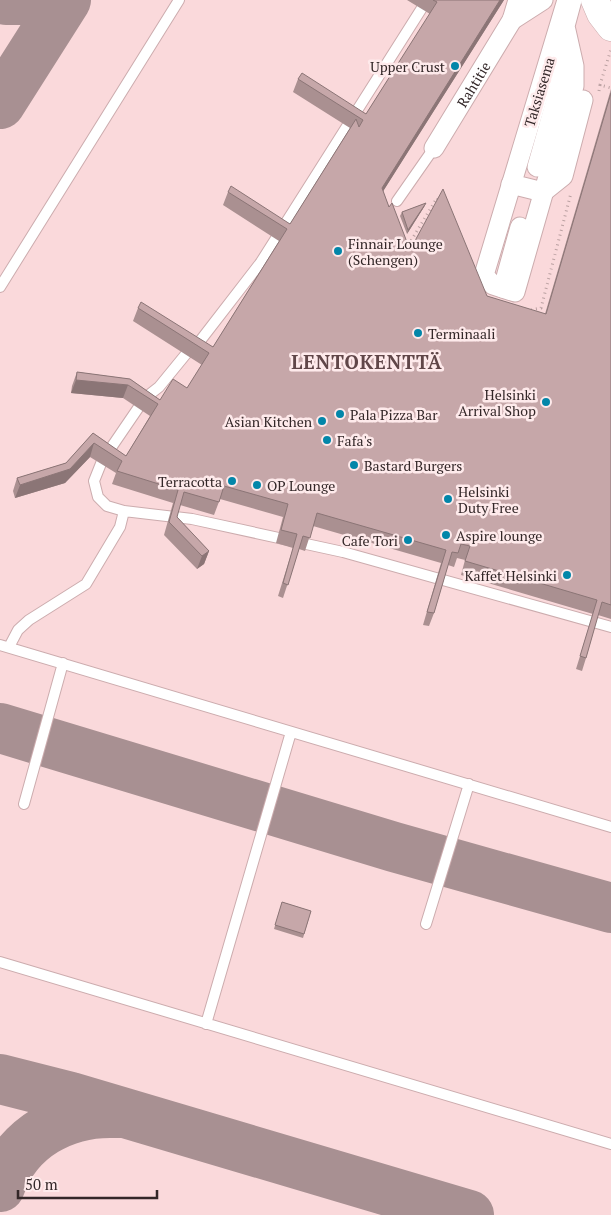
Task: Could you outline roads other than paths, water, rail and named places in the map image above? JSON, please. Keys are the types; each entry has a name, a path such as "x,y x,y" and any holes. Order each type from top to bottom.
{"main road":[{"path":"595,0 601,14 611,27"}],"street":[{"name":"Rahtitie","path":"434,148 512,20 518,0"},
{"name":"Rahtitie","path":"512,20 543,0"},
{"name":"Taksiasema","path":"565,26 574,66 574,81 526,188 484,275 498,286 515,292 526,188 567,0"},
{"name":"Taksiasema","path":"526,188 572,0"},
{"name":"Taksiasema","path":"526,188 570,51"}],"lane":[{"path":"0,287 179,0"},
{"path":"427,0 261,262 200,341 186,354 159,387 145,398 102,461 94,481 98,497 107,506 124,511 192,519 343,552 611,627"},
{"path":"397,201 434,148"},
{"path":"124,511 120,528 86,584 29,620 4,646 611,827"},
{"path":"24,804 63,664"},
{"path":"206,1024 291,732"},
{"path":"426,924 469,784"},
{"path":"0,962 611,1144"}],"place":[{"name":"Upper Crust","path":"455,66"},
{"name":"Finnair Lounge (Schengen)","path":"338,251"},
{"name":"Terminaali","path":"418,333"},
{"name":"Helsinki Arrival Shop","path":"546,402"},
{"name":"Pala Pizza Bar","path":"340,414"},
{"name":"Asian Kitchen","path":"322,421"},
{"name":"Fafa's","path":"327,440"},
{"name":"Bastard Burgers","path":"354,465"},
{"name":"Terracotta","path":"232,481"},
{"name":"OP Lounge","path":"257,485"},
{"name":"Helsinki Duty Free","path":"448,499"},
{"name":"Aspire lounge","path":"446,535"},
{"name":"Cafe Tori","path":"408,540"},
{"name":"Kaffet Helsinki","path":"567,575"}],"district":[{"name":"LENTOKENTTÄ","path":"367,361"}]}
